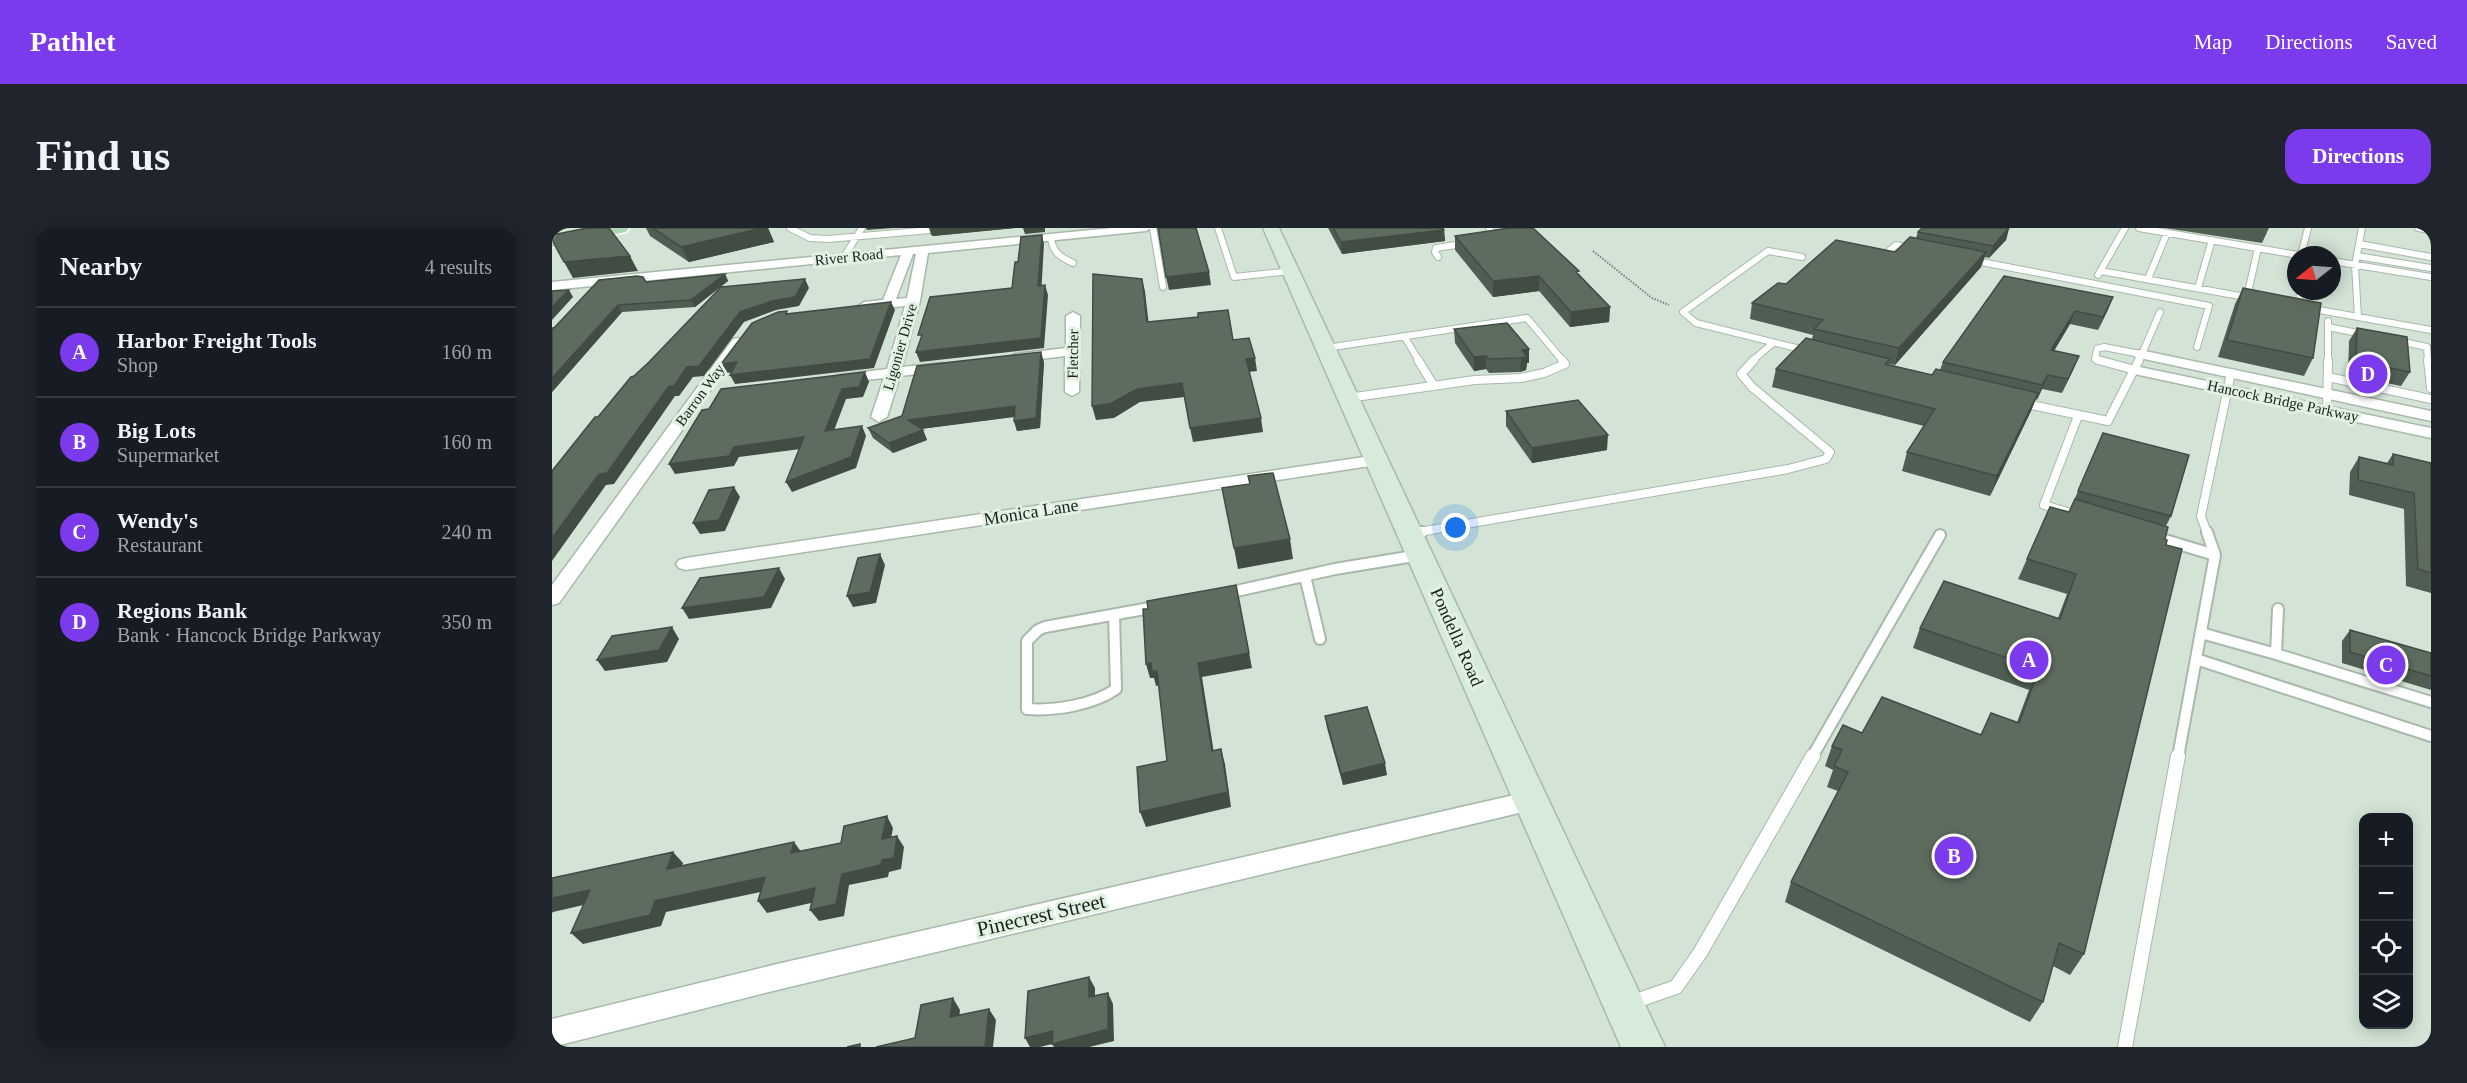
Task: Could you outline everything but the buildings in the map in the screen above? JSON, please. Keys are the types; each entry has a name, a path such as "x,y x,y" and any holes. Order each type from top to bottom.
{"main road":[{"path":"552,234 579,228"},
{"path":"552,242 620,228"},
{"name":"Pondella Road","path":"1271,228 1643,1047"}],"street":[{"name":"River Road","path":"552,286 1051,237 1078,231 1146,228"},
{"name":"Ligonier Drive","path":"879,417 914,300 923,250"},
{"name":"Ligonier Drive","path":"888,303 909,251"},
{"name":"Ligonier Drive","path":"897,278 919,275"},
{"path":"584,297 599,281"},
{"path":"854,307 914,300"},
{"name":"Fletcher","path":"1072,392 1073,316"},
{"name":"Barron Way","path":"552,599 750,327"},
{"path":"995,361 1074,351"},
{"name":"Hancock Bridge Parkway","path":"2140,354 2431,416"},
{"path":"826,381 961,365"},
{"name":"Hancock Bridge Parkway","path":"2135,370 2431,433"},
{"path":"701,395 724,393"},
{"name":"Monica Lane","path":"686,564 1377,460"},
{"name":"Pinecrest Street","path":"552,1033 777,977 1531,801"}],"lane":[{"path":"790,228 816,239 953,228"},
{"path":"844,258 862,228"},
{"path":"1153,228 1163,287"},
{"path":"1218,228 1234,277 1291,271"},
{"path":"1486,240 1497,239 1489,228"},
{"path":"2093,284 2125,228"},
{"path":"2139,228 2287,253"},
{"path":"2303,246 2308,228"},
{"path":"2358,317 2355,265 2362,228"},
{"path":"2418,228 2431,230"},
{"path":"2148,279 2167,233"},
{"path":"1051,237 1051,247 1057,256 1073,263"},
{"path":"2198,288 2212,240"},
{"path":"1438,257 1435,252 1436,248 1475,242"},
{"path":"2359,244 2431,257"},
{"path":"1883,256 1896,245 1919,250"},
{"path":"2247,297 2258,248"},
{"path":"1803,258 1768,250 1683,312 1687,318 1696,323 1820,354"},
{"path":"2357,256 2431,268"},
{"path":"1966,259 2209,306 2197,347"},
{"path":"2341,263 2431,278"},
{"path":"2101,271 2258,299"},
{"path":"2299,300 2299,306"},
{"path":"2289,305 2431,330"},
{"path":"2017,402 2108,421 2135,370 2160,312"},
{"path":"2327,411 2328,312"},
{"path":"1326,348 1527,318 1565,364 1536,375 1348,398"},
{"path":"2328,327 2372,336"},
{"path":"1404,336 1434,386"},
{"path":"2383,338 2427,347 2431,388"},
{"path":"1209,597 1270,585 1415,545 1788,469 1826,459 1830,452 1752,387 1741,374 1773,343"},
{"path":"2135,370 2095,359 2094,353 2097,349 2104,347 2140,354"},
{"path":"2125,1047 2215,555 2201,516 2231,373"},
{"path":"2328,377 2431,399"},
{"path":"2078,416 2044,505 2078,515"},
{"path":"1624,1005 1676,987 1700,953 1940,534"},
{"path":"2146,535 2215,555"},
{"path":"1305,576 1320,639"},
{"path":"1114,615 1116,690 1104,697 1048,708 1027,709 1027,641 1033,634 1045,627 1176,603"},
{"path":"2276,654 2278,609"},
{"path":"2201,633 2276,654 2430,705"},
{"path":"2196,659 2431,736"}],"path":[{"path":"1593,250 1652,298 1683,312"}],"place":[{"name":"Regions Bank","path":"2368,374"},
{"name":"Harbor Freight Tools","path":"2029,660"},
{"name":"Wendy's","path":"2386,665"},
{"name":"Big Lots","path":"1954,856"}]}
